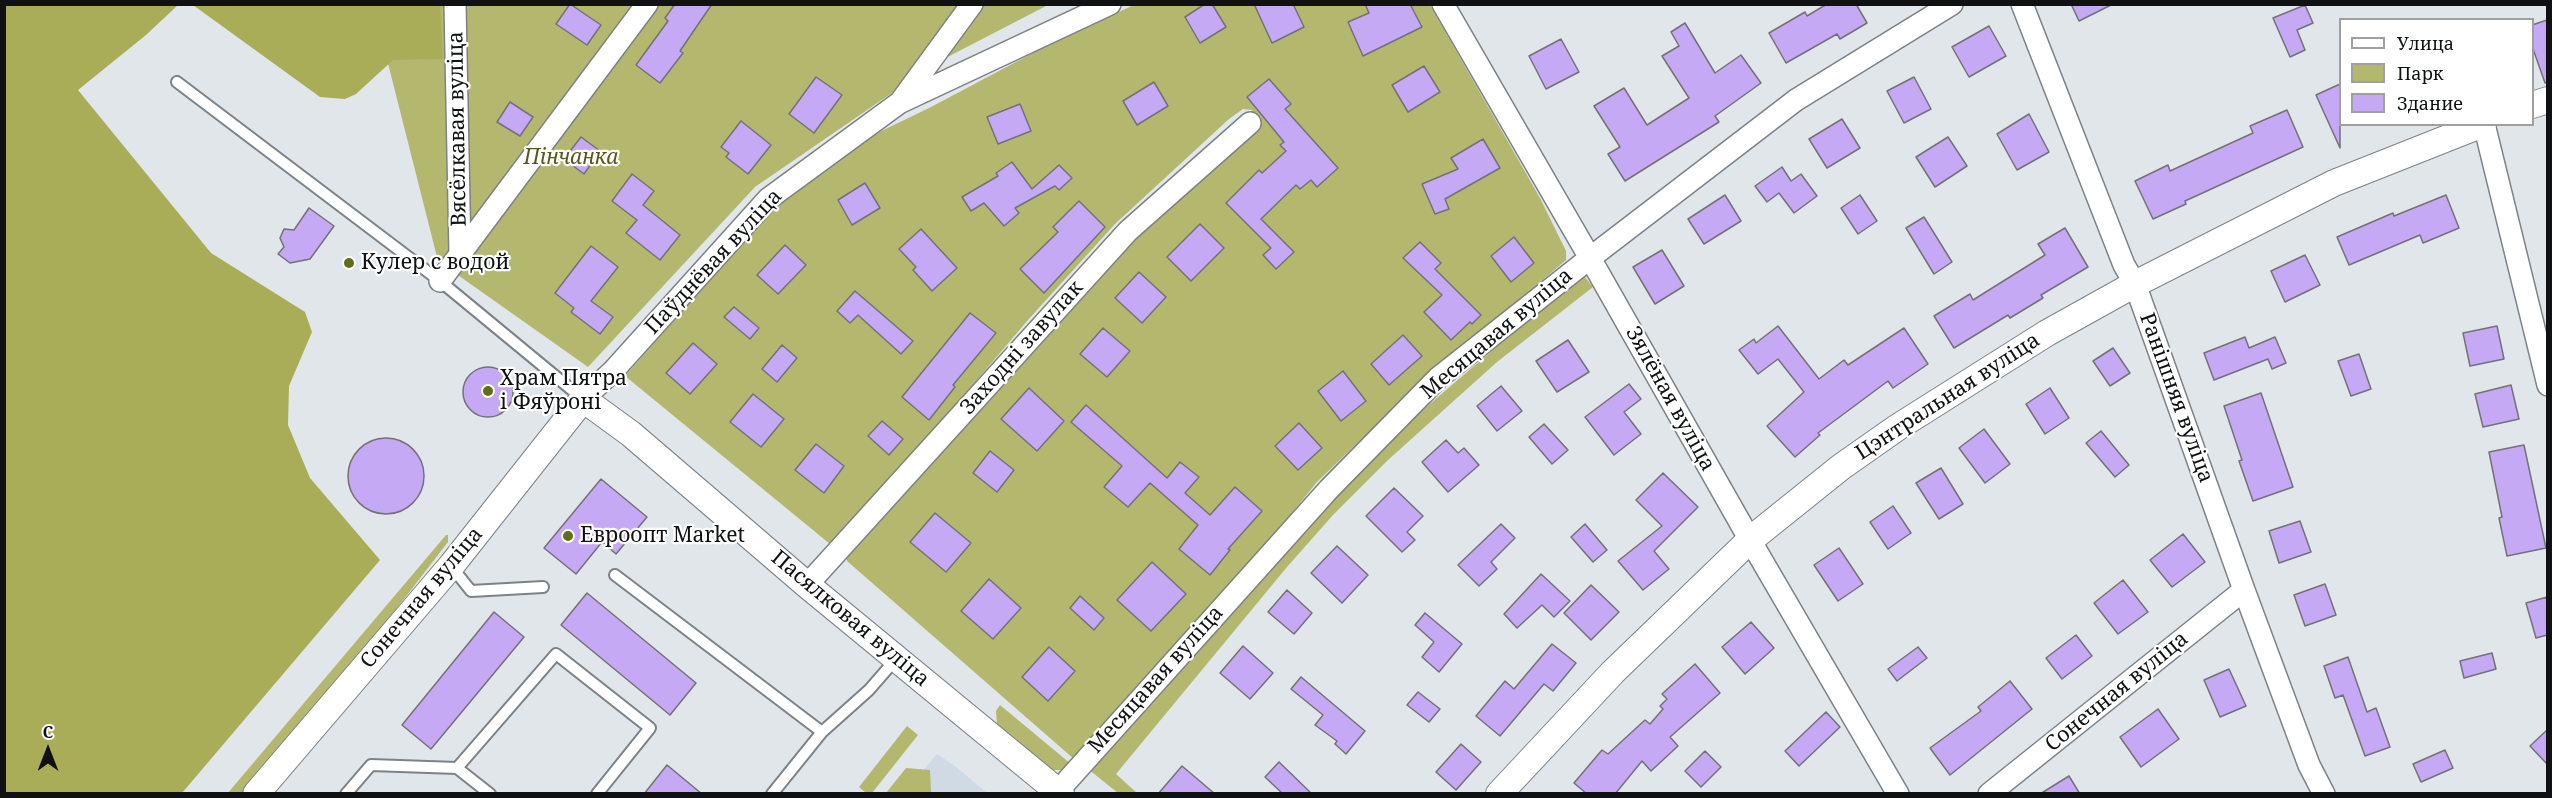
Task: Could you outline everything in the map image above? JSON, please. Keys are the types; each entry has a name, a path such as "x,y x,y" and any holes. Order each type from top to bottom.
{"street":[{"name":"Вясёлкавая вуліца","path":"455,4 460,254"},
{"path":"440,281 647,4"},
{"path":"900,103 972,4"},
{"name":"Паўднёвая вуліца","path":"583,399 613,371 768,199 900,103 1110,4"},
{"name":"Зялёная вуліца","path":"1443,4 1749,540 1898,794"},
{"name":"Месяцавая вуліца","path":"1059,792 1329,489 1438,378 1796,100 1952,4"},
{"name":"Ранішняя вуліца","path":"2022,4 2124,265 2135,284 2244,590 2310,765 2324,794"},
{"name":"Заходні завулак","path":"807,585 1128,231 1250,123"},
{"name":"Цэнтральная вуліца","path":"1499,794 1613,672 1749,540 1841,467 1908,420 2047,333 2135,284 2334,183 2478,126"},
{"path":"2483,126 2547,385"},
{"name":"Сонечная вуліца","path":"256,794 451,566 583,399"},
{"name":"Пасялковая вуліца","path":"583,399 631,434 807,585 1059,792"},
{"name":"Сонечная вуліца","path":"1989,794 2244,590"}],"lane":[{"path":"177,82 440,281 583,399"},
{"path":"451,566 471,591 543,587"},
{"path":"615,575 822,732"},
{"path":"457,768 556,654 650,728 597,794"},
{"path":"772,794 822,732 869,690 896,659"},
{"path":"346,794 371,765 457,768 490,794"}],"shaded area":[{"path":"937,754 956,767 987,793 903,794"}],"green space":[{"path":"5,4 178,5 146,35 78,90 211,253 305,312 312,332 289,386 288,425 310,478 380,560 182,793 5,793"},
{"name":"Пінчанка","path":"381,4 1048,5 934,64 755,187 588,367 438,261 376,16"},
{"path":"193,5 440,5 443,59 393,60 356,94 345,99 320,97"},
{"path":"1134,5 1430,5 1540,198 1566,251 1566,260 1405,397 1317,482 1283,524 1074,759 847,561 846,555 1134,238 1257,119 1252,110 1243,109 1229,119 1115,224 1028,320 925,441 830,544 625,376 722,266 770,207 867,138 1065,36"},
{"path":"1578,277 1585,277 1593,287 1497,362 1388,460 1333,515 1287,567 1116,774 1137,793 1118,793 1088,769 1203,645 1296,538 1397,432"},
{"path":"448,535 448,542 387,621 241,793 227,794"},
{"path":"1000,705 1071,764 1066,770 1051,770 997,725 996,711"},
{"path":"907,726 918,735 872,793 866,793 859,787"},
{"path":"906,768 930,770 931,792 886,793"}],"building":[{"path":"570,4 601,25 587,45 556,24"},
{"path":"675,4 712,4 680,51 683,53 660,83 636,65 668,21 665,18"},
{"path":"1205,4 1212,4 1226,27 1200,43 1185,17"},
{"path":"1254,4 1293,4 1304,27 1272,43"},
{"path":"1365,4 1410,4 1422,27 1363,56 1348,22 1369,13"},
{"path":"1827,4 1856,4 1867,23 1840,39 1837,34 1786,63 1769,33 1805,12 1807,16"},
{"path":"2071,4 2113,4 2079,21"},
{"path":"2305,5 2313,23 2297,30 2305,50 2290,57 2273,18"},
{"path":"2547,20 2547,82 2545,83 2534,52 2534,24"},
{"path":"1685,23 1715,73 1741,55 1761,83 1715,116 1719,122 1625,181 1608,154 1620,147 1594,106 1624,88 1647,125 1689,98 1662,56 1679,46 1671,32"},
{"path":"1989,26 2006,56 1969,77 1952,47"},
{"path":"1561,39 1579,72 1546,89 1529,56"},
{"path":"1424,66 1440,92 1408,112 1392,85"},
{"path":"816,77 842,95 814,133 789,114"},
{"path":"1914,77 1931,109 1904,123 1887,91"},
{"path":"1269,79 1291,104 1285,109 1338,168 1317,187 1311,180 1300,189 1296,185 1261,219 1294,252 1276,269 1263,255 1271,248 1226,203 1259,170 1262,173 1286,151 1280,145 1284,142 1247,97"},
{"path":"1154,82 1168,106 1137,125 1123,101"},
{"path":"2339,84 2340,148 2316,95"},
{"path":"510,102 533,117 520,136 497,122"},
{"path":"1020,104 1031,131 998,144 987,117"},
{"path":"2287,110 2303,147 2185,201 2186,204 2153,219 2135,181 2168,165 2170,171 2253,133 2250,126"},
{"path":"2029,114 2049,152 2017,170 1997,134"},
{"path":"1842,119 1860,148 1827,168 1809,139"},
{"path":"741,121 771,145 748,174 726,157 729,153 721,147"},
{"path":"581,137 600,151 584,174 564,159"},
{"path":"1948,137 1967,166 1935,187 1916,157"},
{"path":"1483,139 1500,168 1445,199 1449,209 1435,214 1422,184 1458,169 1451,158"},
{"path":"1012,162 1032,189 1059,165 1072,178 1059,190 1055,186 1015,208 1019,213 1004,226 984,203 971,211 962,197 998,176 996,173"},
{"path":"1782,167 1791,181 1801,174 1817,196 1794,213 1779,193 1767,202 1755,186"},
{"path":"632,174 654,191 643,205 680,235 660,260 626,233 637,220 612,201"},
{"path":"865,183 880,208 852,225 838,200"},
{"path":"1725,195 1741,221 1704,244 1688,219"},
{"path":"1860,195 1877,221 1858,234 1841,208"},
{"path":"2446,195 2459,228 2423,243 2420,235 2349,265 2337,237 2393,213 2394,216"},
{"path":"1079,201 1105,227 1044,293 1020,269 1058,232 1053,227"},
{"path":"309,208 334,226 310,259 290,263 278,254 284,247 280,238 284,229 294,230"},
{"path":"1924,217 1952,262 1934,274 1906,228"},
{"path":"1200,224 1224,248 1191,281 1167,257"},
{"path":"2065,228 2088,267 2041,295 2043,298 2010,318 2008,315 1954,348 1934,316 1970,294 1973,300 2045,255 2038,244"},
{"path":"921,229 957,268 932,291 913,270 916,267 899,249"},
{"path":"1514,237 1534,263 1511,282 1491,256"},
{"path":"1420,242 1441,263 1435,269 1481,315 1451,340 1424,312 1442,295 1403,258"},
{"path":"785,245 806,265 778,294 757,275"},
{"path":"591,246 618,267 591,301 613,317 600,334 571,312 574,308 555,293"},
{"path":"1662,250 1684,286 1655,304 1633,267"},
{"path":"2305,255 2320,285 2285,302 2271,271"},
{"path":"1139,272 1166,297 1142,323 1115,298"},
{"path":"855,291 913,341 901,354 858,315 850,323 837,311"},
{"path":"734,307 759,328 750,339 724,317"},
{"path":"970,313 996,333 953,385 955,387 929,420 902,397"},
{"path":"1778,326 1819,379 1844,360 1848,365 1904,328 1928,364 1893,388 1888,381 1818,433 1820,435 1795,457 1767,426 1804,392 1778,359 1758,374 1739,350 1754,339 1756,343"},
{"path":"2497,326 2504,359 2470,366 2463,333"},
{"path":"1103,328 1130,351 1107,377 1080,354"},
{"path":"1403,335 1422,356 1389,385 1371,364"},
{"path":"2245,337 2249,348 2275,337 2286,363 2272,369 2268,359 2214,380 2204,353"},
{"path":"1568,340 1589,372 1557,392 1536,361"},
{"path":"693,343 717,364 690,394 666,373"},
{"path":"782,345 797,358 777,382 762,369"},
{"path":"2113,348 2130,373 2110,386 2093,361"},
{"path":"2359,354 2371,389 2351,396 2338,361"},
{"name":"Храм Пятра і Фяўроні","path":"488,367 502,371 509,378 513,392 509,406 502,413 488,417 474,413 467,406 463,392 467,378 474,371"},
{"path":"1343,371 1366,401 1341,421 1318,391"},
{"path":"1629,384 1641,399 1624,412 1641,434 1614,455 1585,417"},
{"path":"2511,385 2519,419 2483,427 2475,394"},
{"path":"1501,386 1522,411 1497,431 1477,406"},
{"path":"1029,388 1064,421 1037,451 1001,419"},
{"path":"2050,388 2069,418 2045,434 2026,404"},
{"path":"2261,393 2293,487 2253,501 2224,406"},
{"path":"753,394 784,419 761,447 730,422"},
{"path":"1086,405 1167,478 1180,462 1199,477 1185,493 1210,515 1235,487 1262,511 1228,549 1230,550 1210,575 1179,549 1198,525 1150,483 1128,507 1104,487 1122,466 1071,422"},
{"path":"882,421 903,439 889,455 868,436"},
{"path":"1299,423 1322,448 1298,470 1275,446"},
{"path":"1544,424 1568,450 1552,464 1529,437"},
{"path":"1984,429 2010,464 1985,483 1959,448"},
{"path":"2101,431 2129,465 2115,477 2086,443"},
{"path":"379,438 393,438 407,444 418,455 424,469 421,491 413,503 393,514 379,514 365,508 354,497 348,483 348,469 354,455 365,444"},
{"path":"1446,440 1458,453 1464,448 1479,465 1448,492 1422,462"},
{"path":"816,444 844,466 824,493 795,470"},
{"path":"2524,445 2546,548 2507,556 2489,452"},
{"path":"990,451 1014,470 997,492 973,473"},
{"path":"1941,468 1963,504 1939,519 1916,483"},
{"path":"1663,473 1698,507 1654,551 1669,569 1643,590 1618,561 1662,526 1636,500"},
{"path":"601,479 647,517 616,554 602,542 576,574 544,548"},
{"path":"1394,488 1423,516 1407,532 1415,540 1402,552 1366,516"},
{"path":"1893,506 1911,533 1888,549 1870,522"},
{"path":"935,513 971,543 946,572 910,542"},
{"path":"2300,521 2311,552 2279,563 2269,531"},
{"path":"1501,524 1515,538 1491,562 1497,569 1479,586 1458,565"},
{"path":"1585,524 1607,550 1593,562 1571,537"},
{"path":"2183,534 2205,562 2172,587 2150,560"},
{"path":"1337,546 1368,575 1342,603 1311,573"},
{"path":"1839,548 1863,584 1838,601 1814,565"},
{"path":"1152,562 1186,594 1151,631 1117,600"},
{"path":"1541,574 1570,601 1554,617 1542,605 1517,628 1504,614"},
{"path":"989,579 1021,608 993,639 961,611"},
{"path":"2123,580 2148,612 2118,634 2094,603"},
{"path":"2325,584 2336,615 2305,626 2294,595"},
{"path":"1591,585 1619,612 1591,640 1564,613"},
{"path":"1287,590 1312,613 1294,634 1268,612"},
{"path":"587,593 696,683 670,715 561,625"},
{"path":"1080,596 1104,618 1094,630 1070,608"},
{"path":"2547,597 2547,635 2536,638 2526,603"},
{"path":"494,612 524,637 431,749 402,725"},
{"path":"1425,613 1462,644 1439,672 1422,657 1434,642 1415,625"},
{"path":"1751,622 1774,648 1745,674 1722,647"},
{"path":"2076,635 2092,656 2062,679 2046,658"},
{"path":"1552,644 1576,663 1553,691 1544,684 1500,736 1476,716 1505,681 1514,689"},
{"path":"1243,646 1273,673 1250,699 1220,673"},
{"path":"1049,647 1075,671 1048,701 1022,677"},
{"path":"1918,647 1927,658 1897,681 1888,669"},
{"path":"2492,653 2496,669 2464,678 2460,661"},
{"path":"2348,657 2367,712 2376,708 2390,747 2365,756 2343,695 2335,698 2324,666"},
{"path":"1695,664 1720,693 1670,737 1678,746 1651,771 1642,761 1615,794 1587,794 1574,783 1602,750 1608,754 1645,720 1650,724 1663,709 1660,706 1667,699 1662,694"},
{"path":"2229,669 2246,706 2220,717 2204,680"},
{"path":"1301,677 1365,731 1346,754 1335,744 1337,741 1315,725 1323,715 1291,689"},
{"path":"2010,681 2032,709 1950,775 1930,748 1981,711 1978,707"},
{"path":"1418,692 1440,709 1429,722 1407,705"},
{"path":"2158,709 2179,739 2141,767 2120,737"},
{"path":"1826,712 1840,727 1799,766 1785,751"},
{"path":"2547,730 2547,764 2530,746"},
{"path":"1461,744 1481,762 1456,790 1436,772"},
{"path":"2445,750 2453,768 2421,782 2413,764"},
{"path":"1705,751 1721,767 1701,787 1685,771"},
{"path":"1279,762 1312,794 1283,794 1265,777"},
{"path":"667,765 702,794 644,794"},
{"path":"1182,766 1215,794 1158,794"},
{"path":"2069,776 2080,794 2040,794"}],"place":[{"name":"Кулер с водой","path":"349,263"},
{"name":"Храм Пятра і Фяўроні","path":"488,391"},
{"name":"Евроопт Market","path":"568,536"}]}
